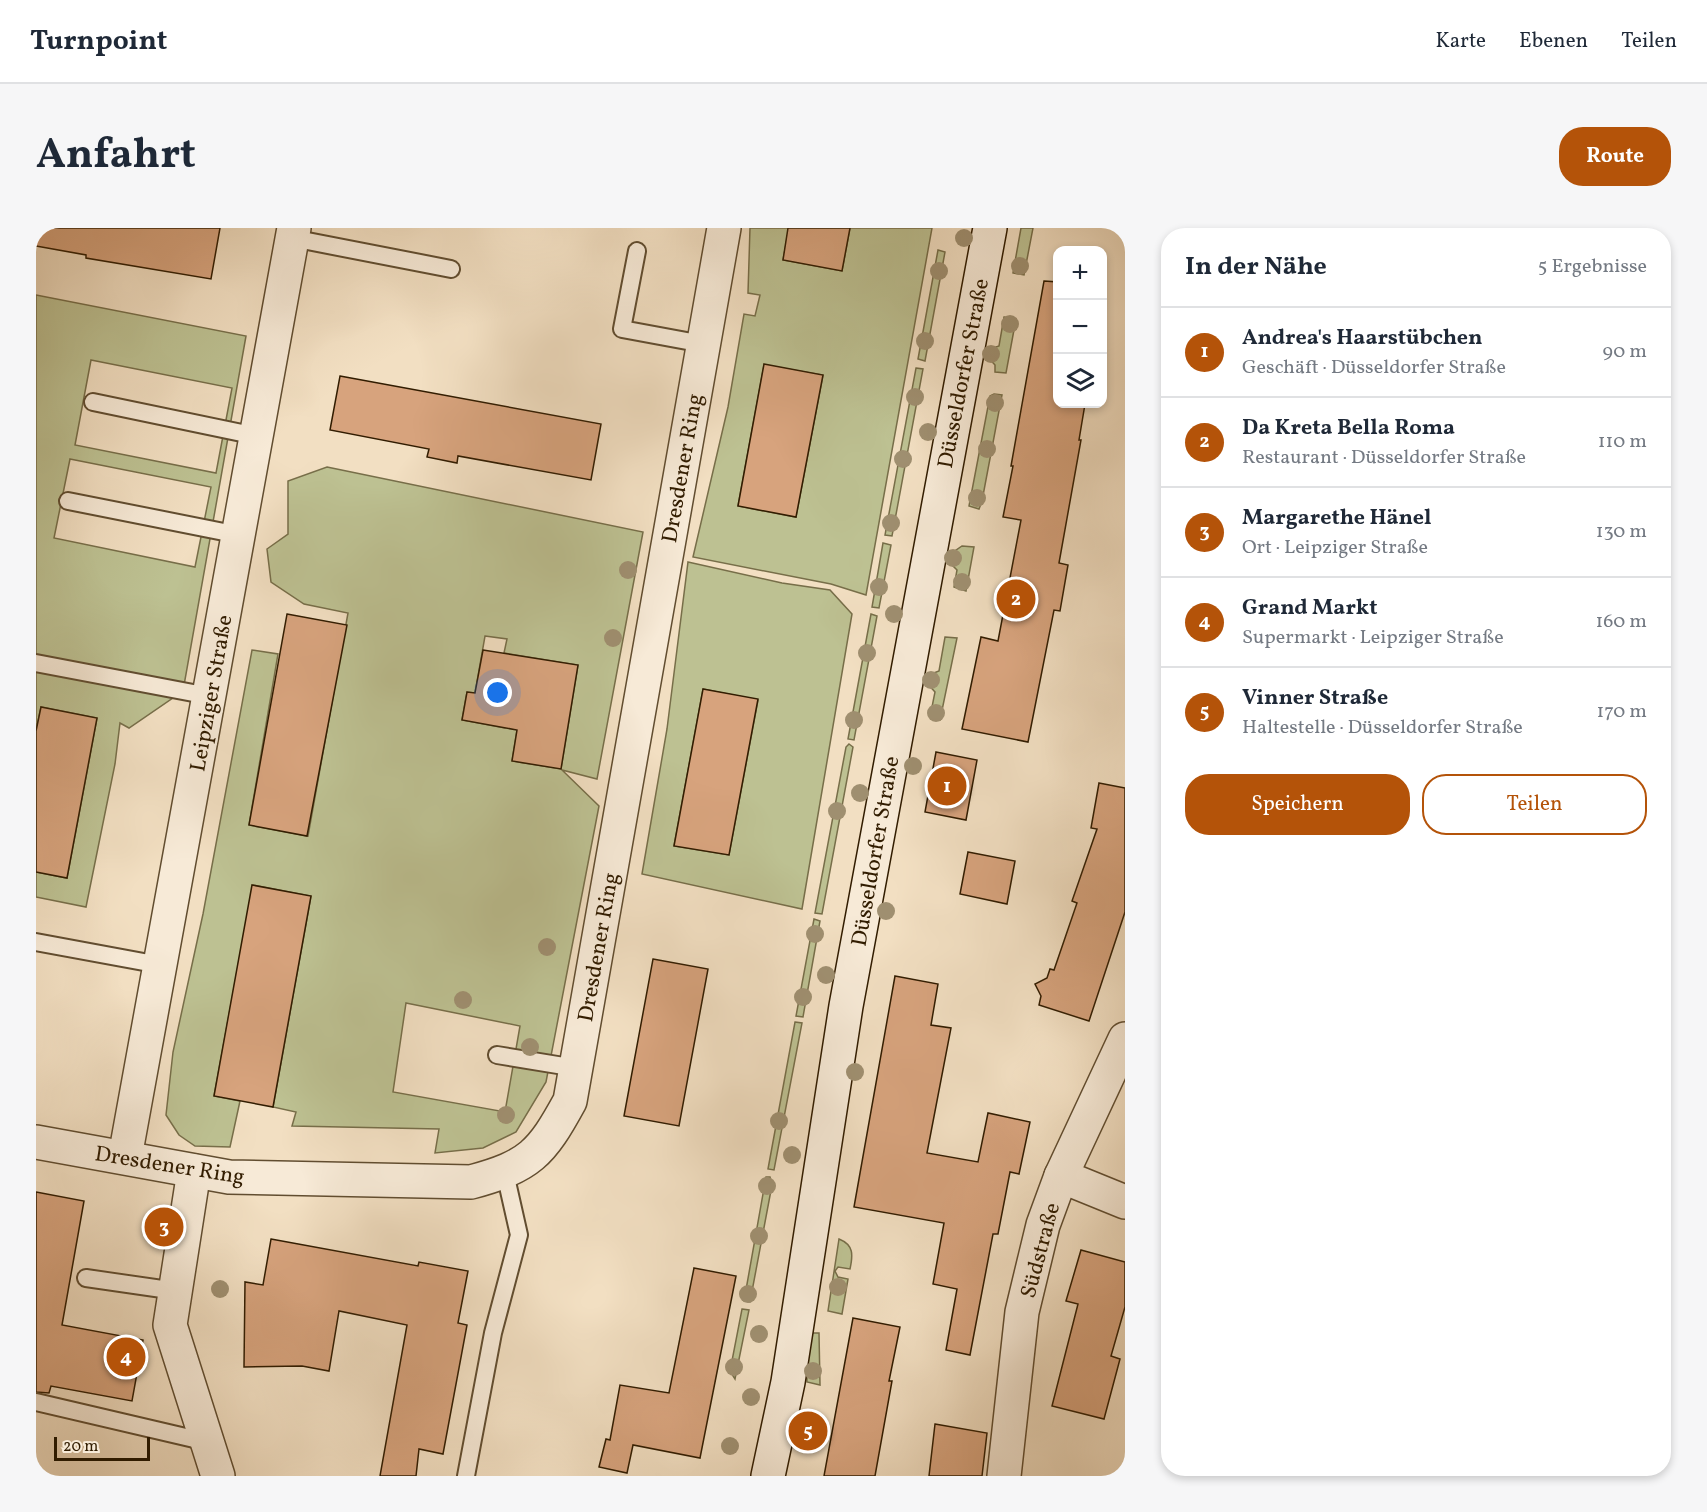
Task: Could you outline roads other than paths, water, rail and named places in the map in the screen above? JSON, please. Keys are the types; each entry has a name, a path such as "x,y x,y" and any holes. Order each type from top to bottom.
{"street":[{"name":"Dresdener Ring","path":"36,1142 229,1177 471,1182 505,1173 534,1156 554,1131 570,1101 724,228"},
{"name":"Düsseldorfer Straße","path":"768,1476 788,1382 846,1006 990,228"},
{"name":"Leipziger Straße","path":"124,1157 293,233"},
{"name":"Südstraße","path":"1004,1476 1022,1312 1043,1225 1061,1176 1125,1039"},
{"path":"194,1171 170,1325 218,1476"},
{"path":"1061,1176 1125,1202"}],"lane":[{"path":"293,233 450,269"},
{"path":"637,251 622,329 703,344"},
{"path":"93,402 256,436"},
{"path":"68,501 239,534"},
{"path":"36,663 209,696"},
{"path":"36,942 160,965"},
{"path":"497,1055 576,1068"},
{"path":"466,1476 493,1333 519,1235 505,1173"},
{"path":"86,1278 176,1291"},
{"path":"36,1402 207,1442"}],"place":[{"name":"Da Kreta Bella Roma","path":"1016,599"},
{"name":"Andrea's Haarstübchen","path":"947,786"},
{"name":"Margarethe Hänel","path":"164,1227"},
{"name":"Grand Markt","path":"126,1357"},
{"name":"Vinner Straße","path":"808,1431"}]}
